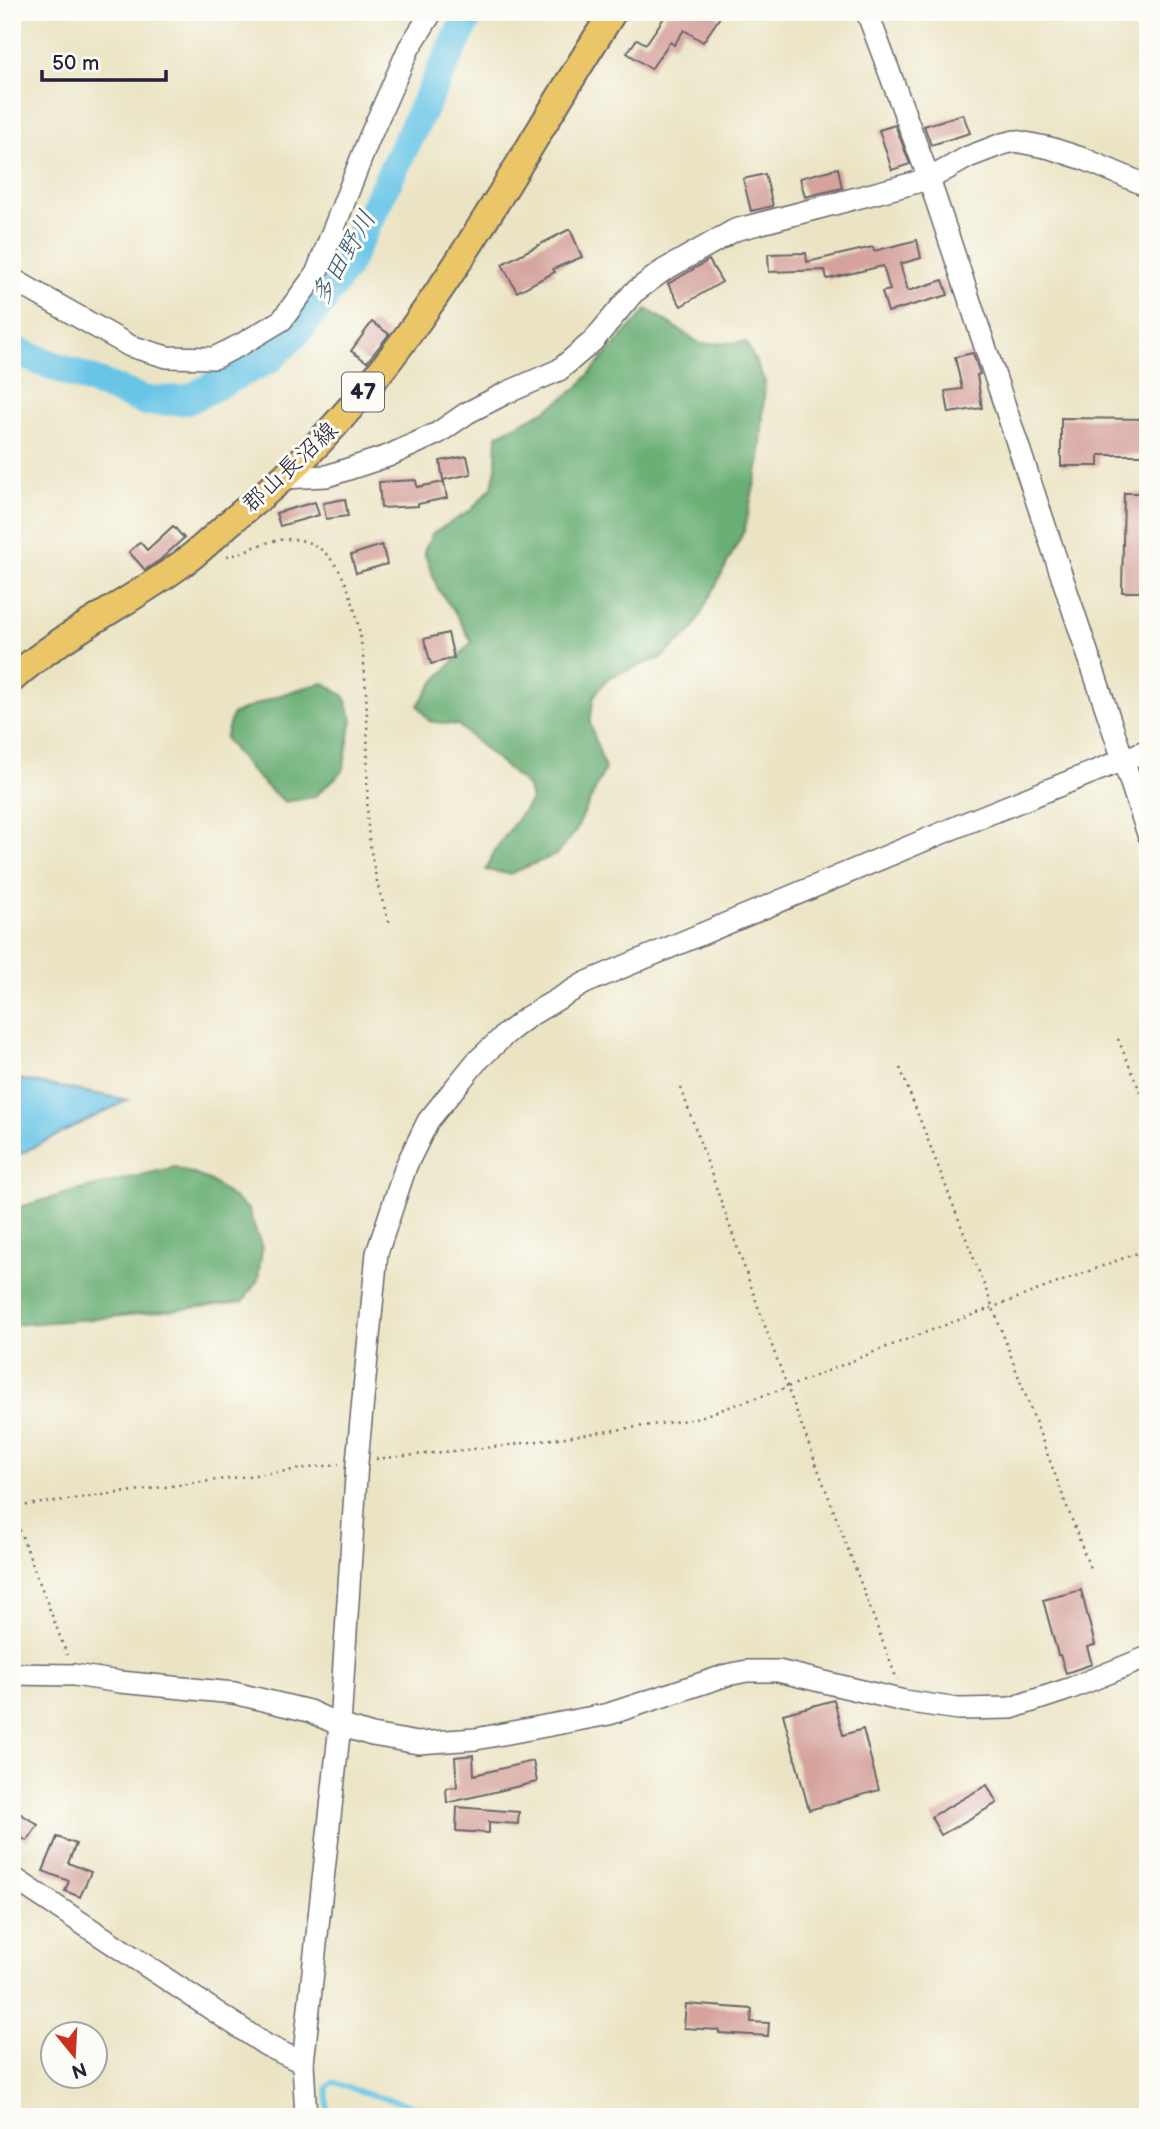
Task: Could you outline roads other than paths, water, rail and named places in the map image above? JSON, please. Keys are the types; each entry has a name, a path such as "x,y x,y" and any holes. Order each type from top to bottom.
{"main road":[{"name":"郡山長沼線","path":"12,679 54,647 183,563 283,478 336,426 399,348 475,234 612,12"}],"street":[{"path":"12,279 130,346 167,357 214,358 282,320 316,274 409,48 432,12"},
{"path":"867,12 929,179 1148,834"},
{"path":"283,478 327,476 388,456 438,433 467,413 496,398 558,370 593,341 633,293 664,270 735,230 929,179 968,158 1016,141 1061,152 1148,186"},
{"path":"306,2117 303,2063 340,1725 357,1462 377,1253 398,1185 428,1121 459,1081 507,1033 565,994 620,967 1148,750"},
{"path":"12,1674 74,1675 234,1693 309,1711 372,1735 418,1742 476,1739 610,1714 727,1675 747,1671 778,1671 904,1701 958,1709 1011,1708 1069,1689 1148,1657"},
{"path":"12,1877 266,2046 303,2063"}],"water":[{"path":"12,1078 128,1100 12,1158"}],"waterway":[{"name":"多田野川","path":"12,350 146,401 187,400 270,358 317,308 346,266 470,12"},
{"path":"328,2117 327,2088 333,2082 371,2095 462,2117"},
{"path":"1054,2117 1063,2117"}]}
